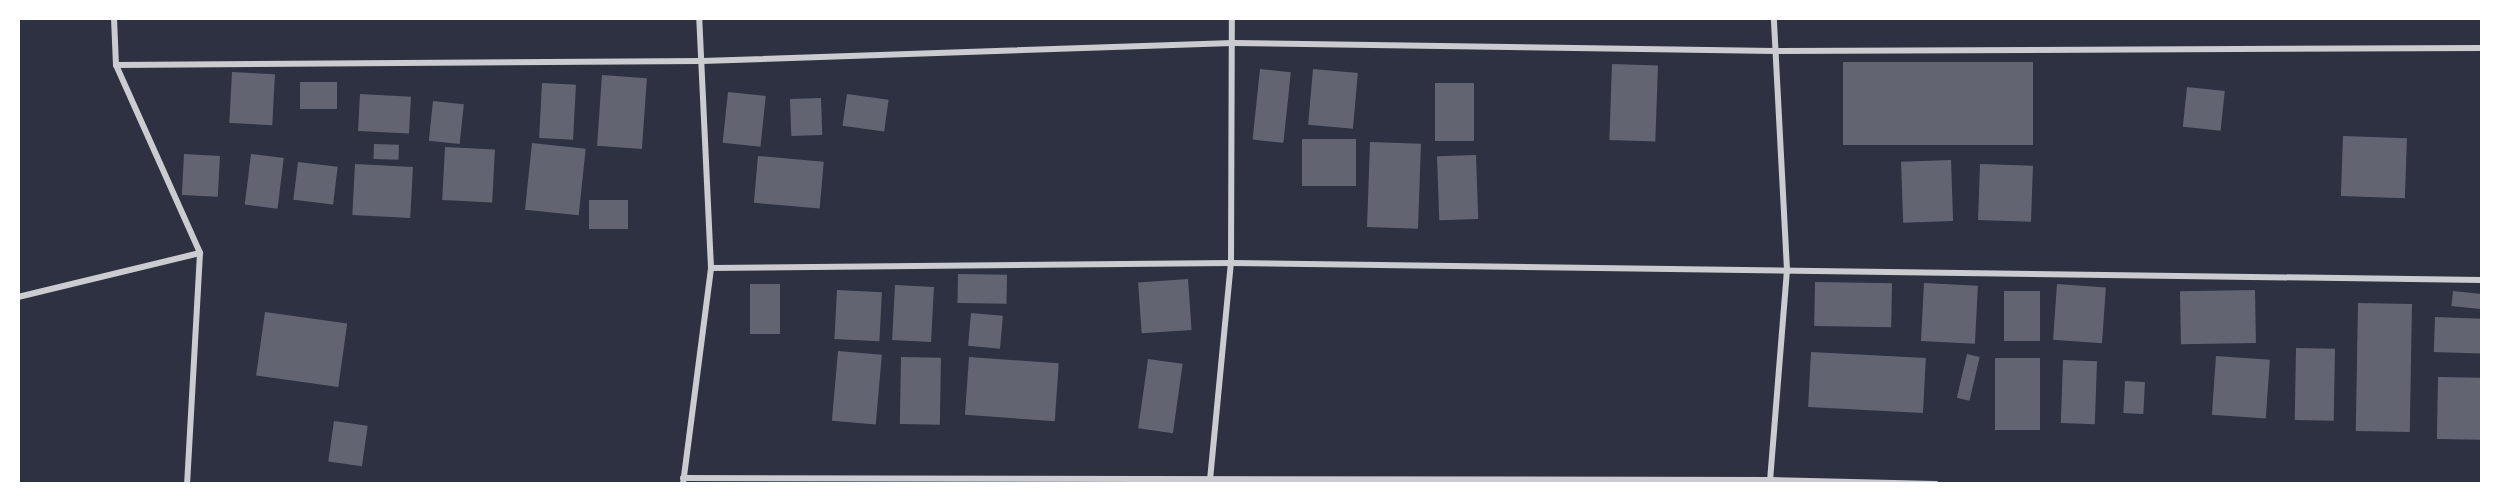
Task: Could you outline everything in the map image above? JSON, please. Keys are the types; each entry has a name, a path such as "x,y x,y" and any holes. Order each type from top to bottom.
{"street":[{"path":"114,18 116,65 200,253 187,484"},
{"path":"699,18 711,268 683,481 1210,480 1936,484"},
{"path":"1210,480 1231,263 1232,18"},
{"path":"1770,482 1787,270 1774,18"},
{"path":"116,65 702,61 1233,43 1775,51 2482,48"},
{"path":"18,297 200,253"},
{"path":"711,268 1231,263 2482,280"}],"building":[{"path":"1843,62 2033,62 2033,145 1843,145"},
{"path":"1612,64 1658,66 1655,142 1609,140"},
{"path":"1260,69 1291,72 1283,143 1253,140"},
{"path":"1313,69 1358,73 1353,129 1308,125"},
{"path":"232,72 275,74 272,125 229,123"},
{"path":"602,75 647,78 642,149 597,146"},
{"path":"300,82 337,82 337,109 300,109"},
{"path":"542,83 576,85 573,140 539,138"},
{"path":"1435,83 1474,83 1474,141 1435,141"},
{"path":"2187,87 2225,91 2221,131 2183,127"},
{"path":"728,92 766,96 760,147 723,143"},
{"path":"360,94 411,97 409,134 358,131"},
{"path":"847,94 889,100 884,132 843,126"},
{"path":"821,98 822,135 791,136 790,99"},
{"path":"433,101 464,104 460,144 429,141"},
{"path":"2343,136 2407,138 2405,198 2341,196"},
{"path":"1302,139 1356,139 1356,186 1302,186"},
{"path":"1370,142 1421,144 1418,229 1367,227"},
{"path":"532,143 586,149 579,215 525,210"},
{"path":"374,144 399,145 398,160 373,159"},
{"path":"445,147 495,150 492,203 442,200"},
{"path":"184,154 220,156 218,197 182,195"},
{"path":"251,154 284,158 278,209 245,205"},
{"path":"1476,155 1478,219 1439,220 1437,156"},
{"path":"758,156 824,162 820,209 754,203"},
{"path":"1951,160 1953,221 1903,223 1901,162"},
{"path":"298,162 338,167 333,205 293,200"},
{"path":"355,164 413,167 410,218 352,215"},
{"path":"1980,164 2033,166 2031,222 1978,220"},
{"path":"589,200 628,200 628,229 589,229"},
{"path":"958,274 1007,275 1006,304 957,303"},
{"path":"1188,279 1192,330 1142,333 1138,282"},
{"path":"1815,282 1892,283 1891,327 1814,326"},
{"path":"1924,283 1978,286 1975,344 1921,341"},
{"path":"750,284 780,284 780,334 750,334"},
{"path":"2057,284 2106,287 2102,343 2053,340"},
{"path":"895,285 934,287 931,342 892,340"},
{"path":"837,290 882,292 879,341 834,339"},
{"path":"2255,290 2256,343 2181,344 2180,291"},
{"path":"2004,291 2040,291 2040,341 2004,341"},
{"path":"2453,291 2482,294 2480,309 2451,306"},
{"path":"2358,303 2412,304 2410,432 2356,431"},
{"path":"265,312 347,324 338,387 256,375"},
{"path":"971,313 1003,316 1000,349 968,346"},
{"path":"2435,317 2482,319 2481,354 2434,352"},
{"path":"2296,348 2335,349 2334,421 2295,420"},
{"path":"838,351 882,355 876,425 832,421"},
{"path":"1811,352 1926,358 1923,413 1808,407"},
{"path":"1967,354 1980,357 1970,401 1957,398"},
{"path":"2216,356 2270,360 2266,419 2212,415"},
{"path":"901,357 941,358 940,425 900,424"},
{"path":"969,357 1059,363 1055,421 965,415"},
{"path":"1995,358 2040,358 2040,430 1995,430"},
{"path":"1148,359 1183,364 1173,433 1138,428"},
{"path":"2063,360 2097,361 2095,424 2061,423"},
{"path":"2438,377 2482,378 2481,440 2437,439"},
{"path":"2125,381 2145,382 2143,414 2123,413"},
{"path":"334,421 368,426 362,466 328,462"}]}
